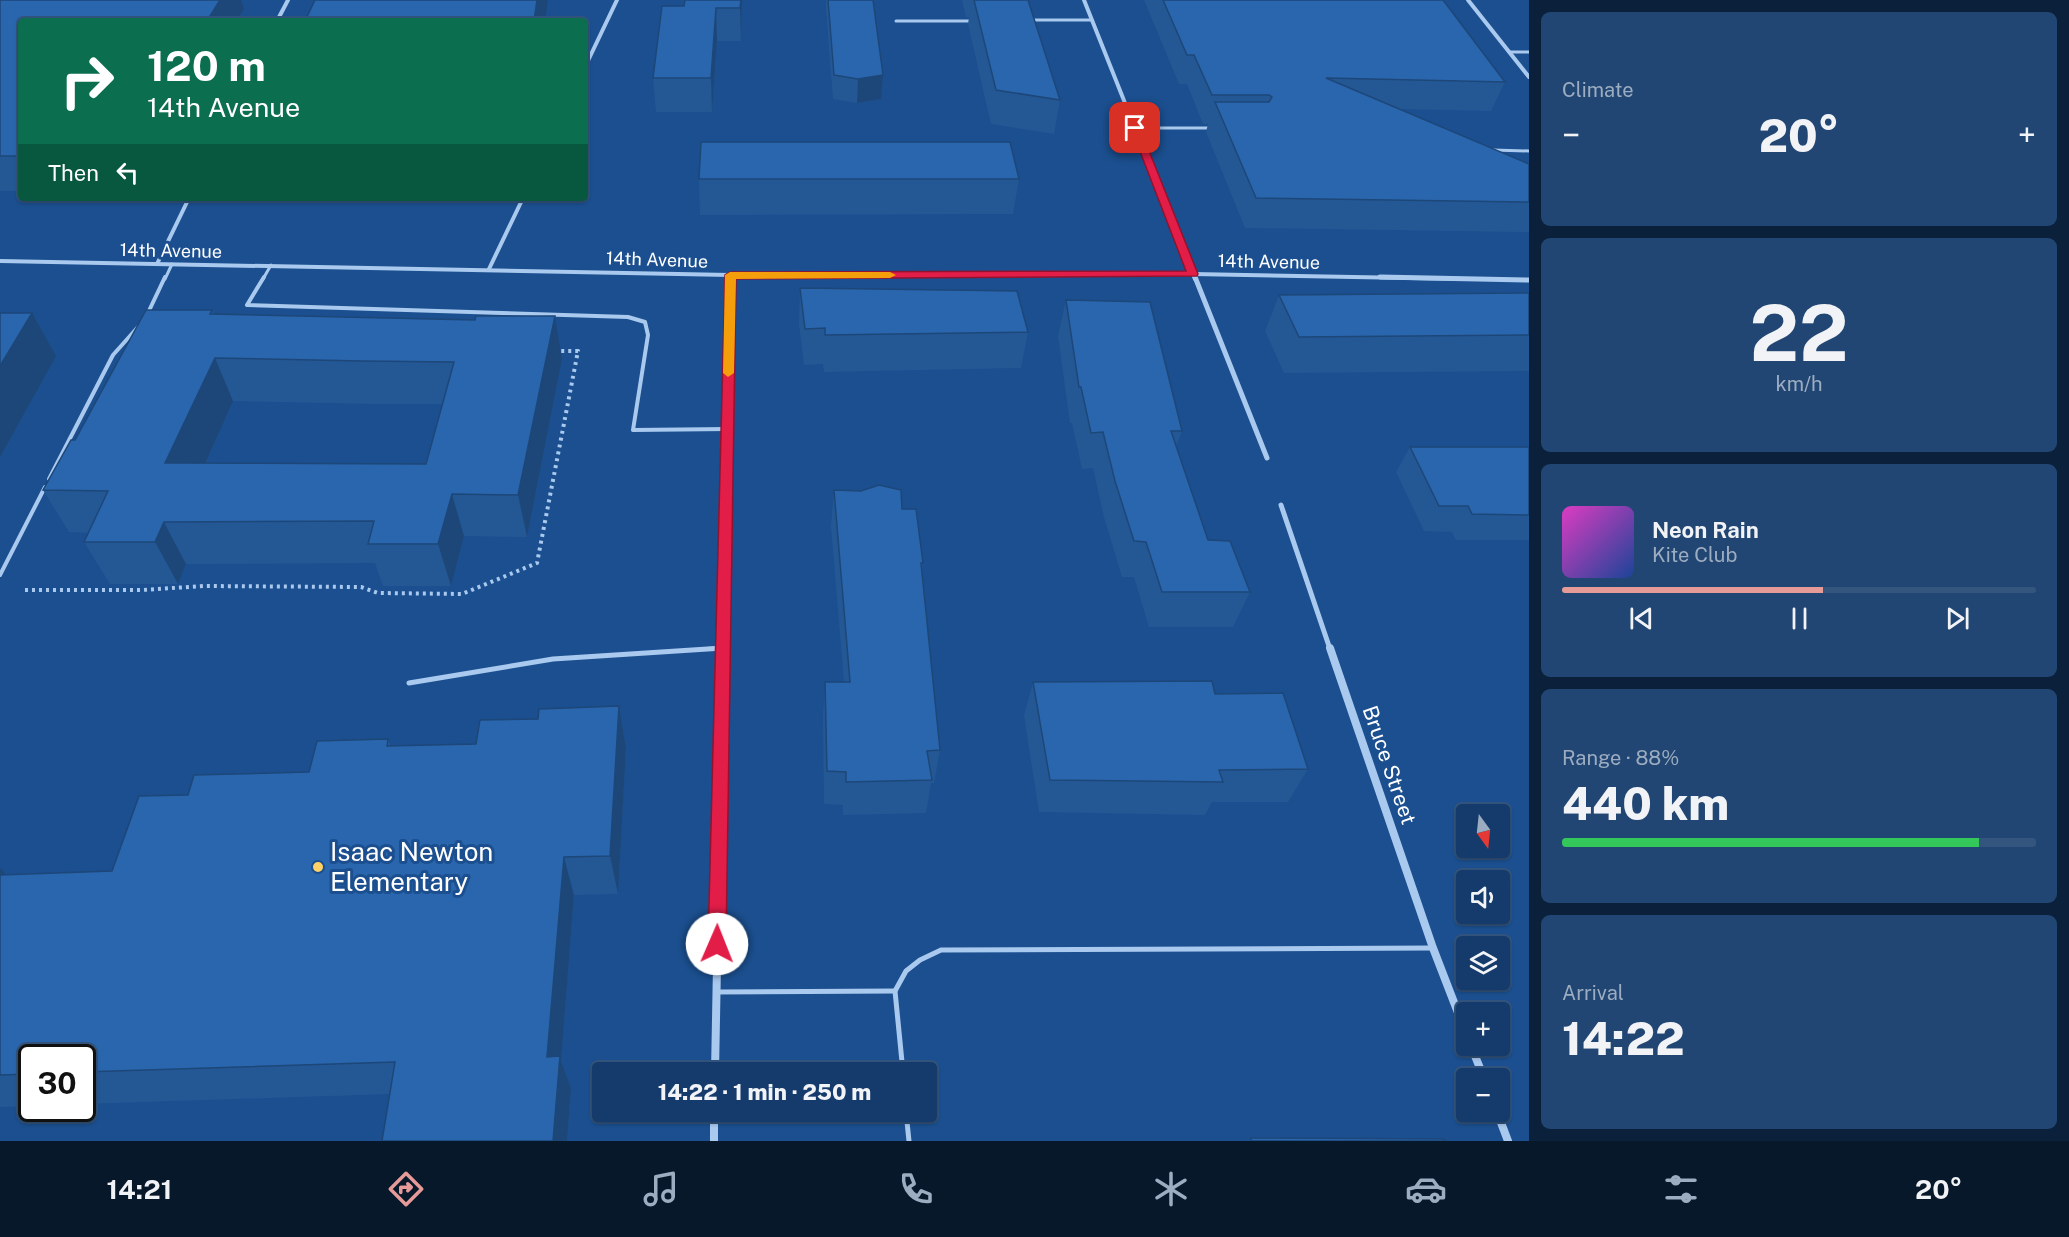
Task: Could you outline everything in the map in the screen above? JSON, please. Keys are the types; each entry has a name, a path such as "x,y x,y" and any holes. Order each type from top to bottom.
{"street":[{"path":"279,18 288,0"},
{"path":"588,61 617,0"},
{"path":"1084,0 1267,458"},
{"path":"1468,0 1529,76"},
{"path":"156,264 188,201"},
{"path":"489,269 522,201"},
{"name":"14th Avenue","path":"0,261 730,275 1193,274 1529,280"},
{"path":"715,1062 730,275"},
{"name":"Bruce Street","path":"1281,505 1433,948 1456,1008"},
{"path":"714,1122 714,1141"},
{"path":"1501,1122 1508,1141"}],"lane":[{"path":"1023,21 1092,20"},
{"path":"896,21 977,21"},
{"path":"1509,52 1529,52"},
{"path":"1135,128 1214,128"},
{"path":"1486,150 1529,151"},
{"path":"0,575 113,355 144,320 172,264"},
{"path":"271,265 247,305 628,317 645,322 648,335 633,430 728,429"},
{"path":"410,683 554,659 723,648"},
{"path":"902,1062 895,991 906,971 920,960 941,950 1433,948"},
{"path":"716,992 895,991"},
{"path":"907,1122 909,1141"}],"path":[{"path":"24,590 142,590 204,586 361,587 378,593 462,594 537,563 578,351 554,351"}],"building":[{"path":"0,0 220,0 209,18 18,18 18,156 0,156"},
{"path":"315,0 537,0 534,18 306,18"},
{"path":"685,0 741,0 740,8 716,8 711,78 653,78 662,6 684,6"},
{"path":"828,0 873,0 883,75 858,79 834,75"},
{"path":"974,0 1028,0 1060,100 996,90"},
{"path":"1163,0 1443,0 1505,82 1326,78 1529,164 1529,202 1256,198 1215,102 1269,102 1272,97 1269,95 1212,95 1194,55 1187,55"},
{"path":"701,142 1010,142 1019,179 699,179"},
{"path":"800,288 1017,291 1028,332 825,335 825,328 805,329"},
{"path":"1529,293 1529,335 1299,337 1279,295"},
{"path":"1066,300 1150,302 1182,431 1171,431 1208,540 1230,541 1250,592 1162,592 1146,542 1134,541 1115,481 1103,432 1091,433 1081,387 1079,387"},
{"path":"146,310 212,310 210,314 475,320 476,316 555,316 518,495 452,494 438,544 368,544 374,521 164,522 155,542 84,542 108,491 43,490 71,440 75,440","holes":["215,358 454,362 426,464 165,463"]},
{"path":"0,313 32,313 0,366"},
{"path":"1410,447 1529,447 1529,515 1472,514 1468,506 1439,506"},
{"path":"879,485 901,490 902,509 916,509 940,750 927,751 932,780 846,782 846,772 827,771 825,682 850,682 834,490 861,491"},
{"path":"1212,681 1215,694 1283,693 1308,769 1219,770 1223,782 1050,780 1033,682"},
{"path":"619,706 610,856 564,857 547,1057 560,1056 553,1141 382,1141 395,1062 96,1072 96,1044 18,1044 18,1074 0,1075 0,875 112,871 139,796 188,795 194,775 309,772 317,741 388,739 387,746 476,744 480,720 538,719 539,709"},
{"path":"1251,1138 1444,1139 1445,1141 1251,1141"}],"slow traffic":[{"path":"728,373 730,275 890,275"}],"place":[{"name":"Isaac Newton Elementary","path":"318,867"}],"route":[{"path":"717,944 730,275 1193,274 1135,128"}]}
